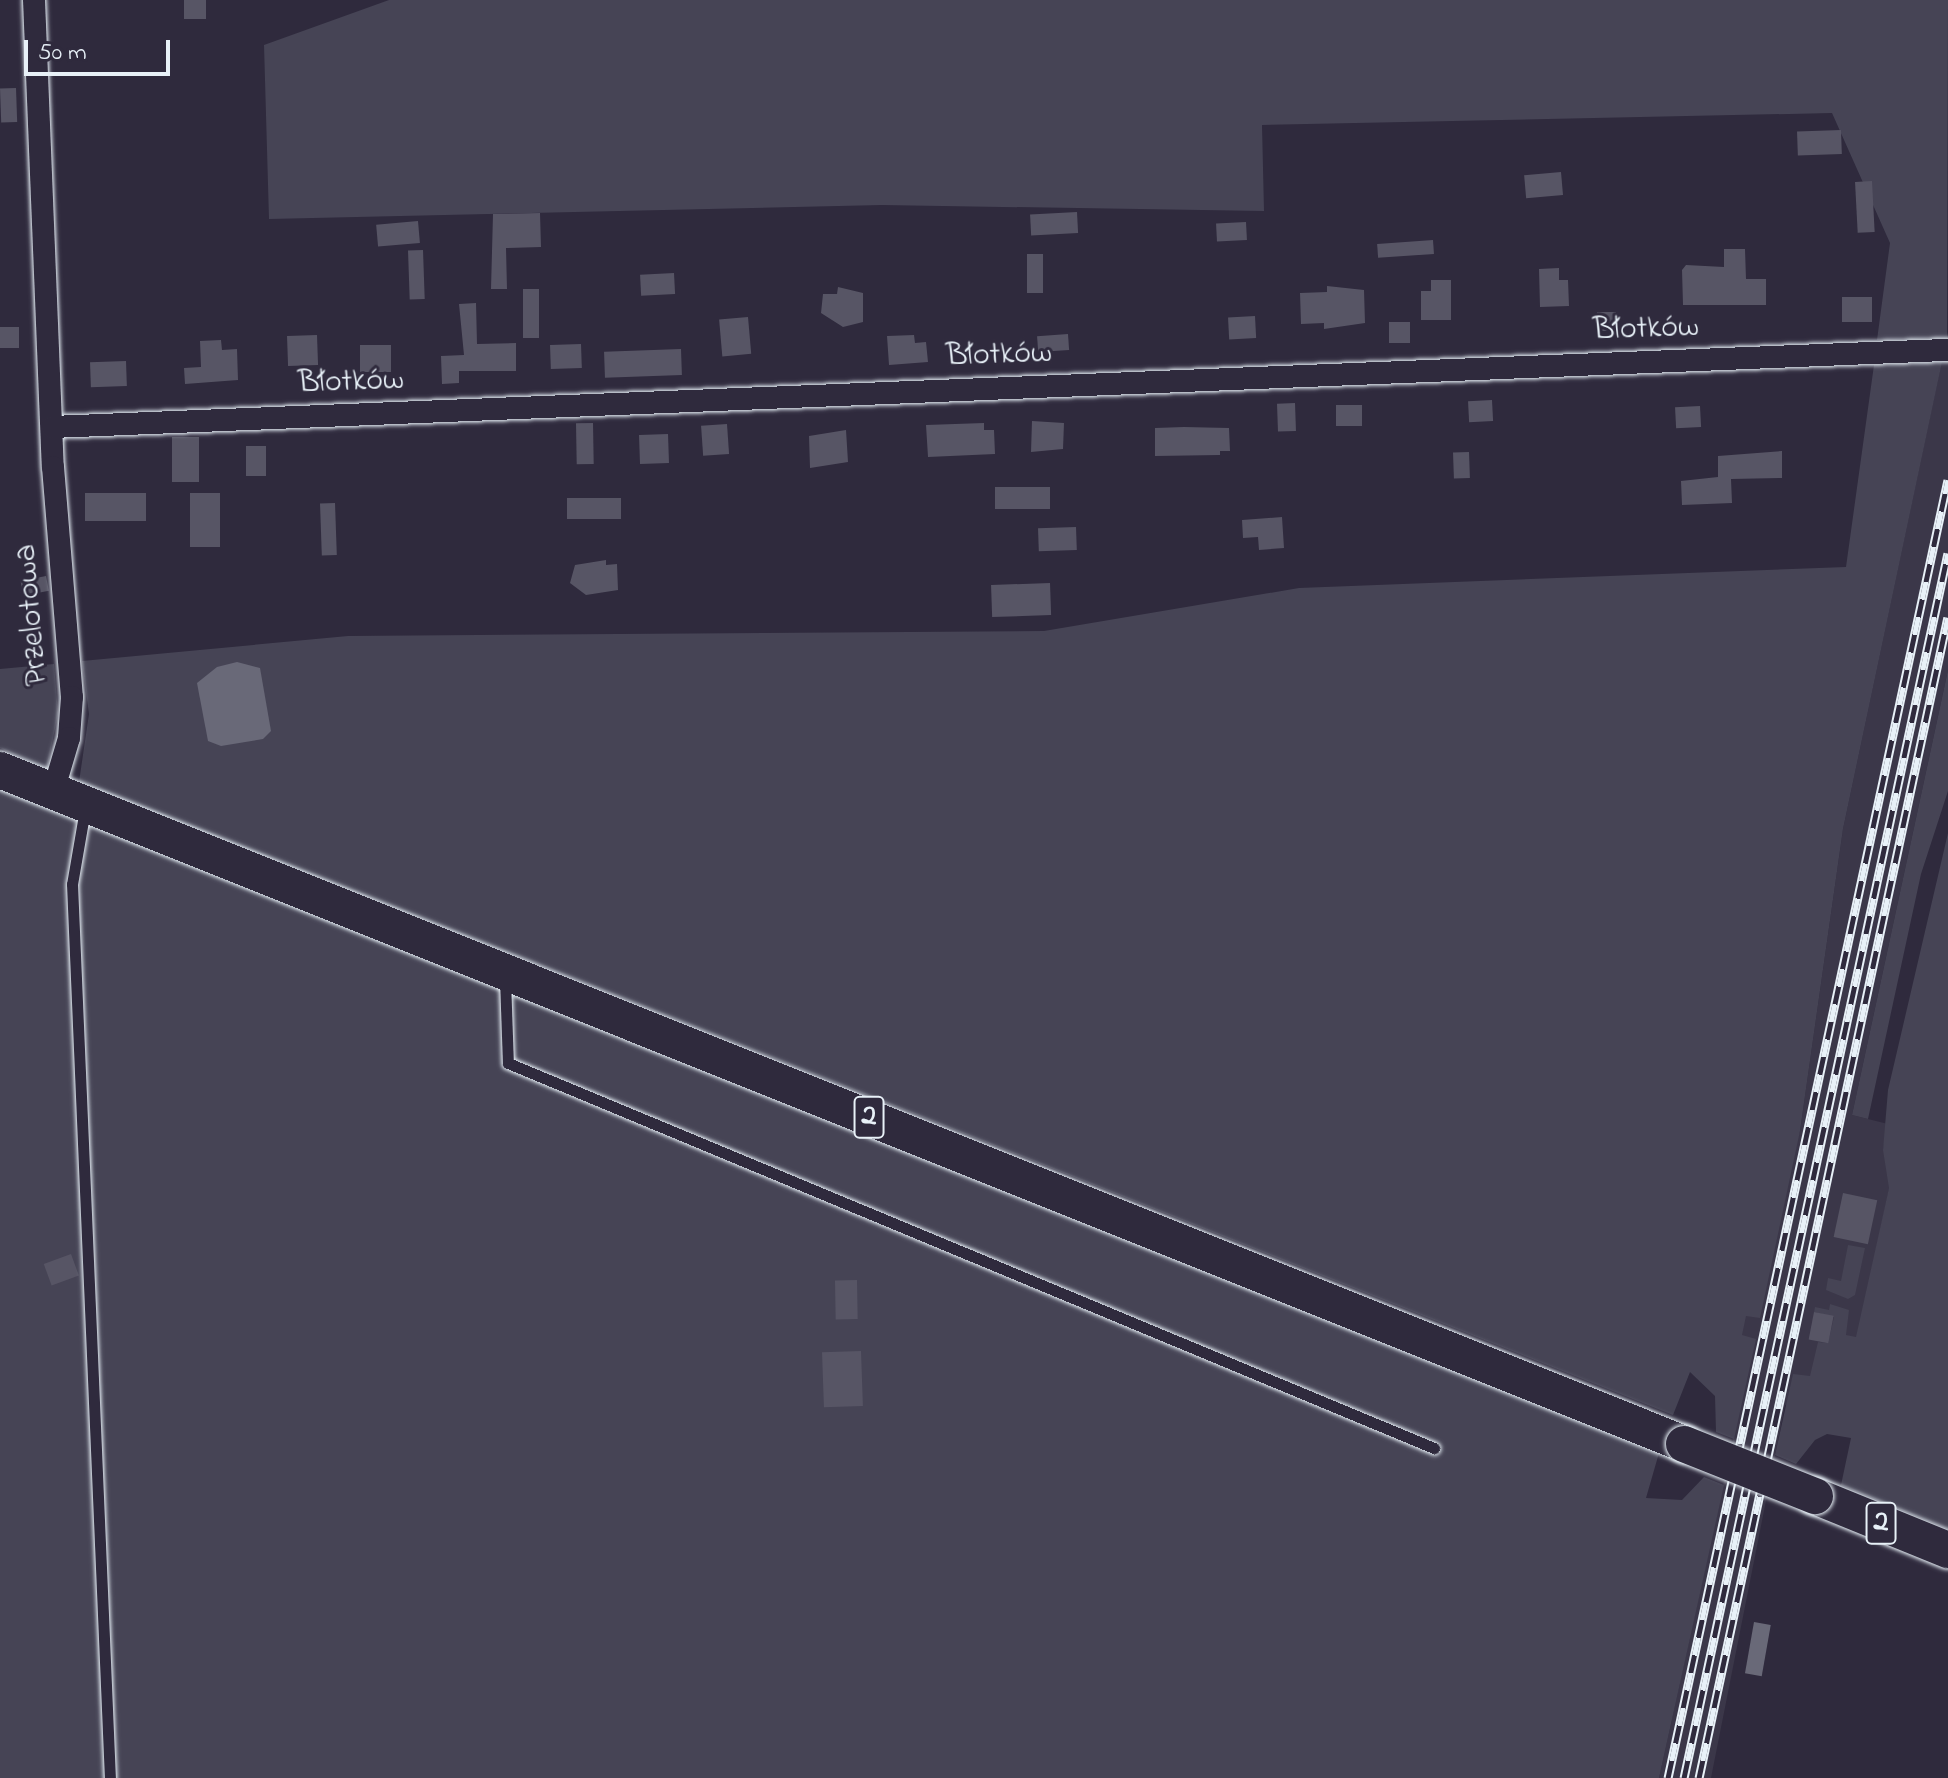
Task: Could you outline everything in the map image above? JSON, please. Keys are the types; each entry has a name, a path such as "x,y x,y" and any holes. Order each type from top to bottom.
{"highway":[{"name":"2","path":"0,770 1948,1550"}],"street":[{"name":"Przelotowa","path":"34,0 52,427 72,697 69,738 53,792"},
{"name":"Błotków","path":"52,427 1948,350"}],"lane":[{"path":"86,805 72,884 110,1778"},
{"path":"505,974 508,1063 1434,1448"}],"shaded area":[{"path":"389,0 1948,0 1947,338 1877,340 1890,243 1832,113 1262,125 1264,211 882,205 269,219 264,45"},
{"path":"1948,332 1948,670 1852,1115 1888,1124 1883,1149 1897,1153 1844,1396 1785,1405 1711,1778 1659,1778 1742,1399 1726,1396 1757,1255 1800,1131 1843,829"},
{"path":"1942,362 1843,829 1800,1131 1760,1318 1746,1316 1742,1335 1756,1339 1734,1439 1716,1432 1715,1396 1690,1372 1673,1415 79,782 89,714 82,661 348,636 1044,631 1299,588 1846,567 1874,365"},
{"path":"54,664 58,713 47,769 0,748 0,669"},
{"path":"1948,670 1948,791 1921,874 1868,1119 1852,1115"},
{"path":"0,789 1659,1453 1646,1498 1682,1500 1704,1477 1724,1485 1659,1778 0,1778"},
{"path":"1948,833 1948,1529 1841,1485 1851,1438 1827,1434 1815,1440 1796,1464 1775,1455 1793,1374 1810,1376 1818,1342 1828,1343 1834,1317 1814,1312 1815,1307 1829,1310 1830,1304 1849,1310 1846,1335 1856,1337 1889,1188 1883,1150 1888,1090"},
{"path":"1848,1245 1865,1248 1855,1295 1848,1299 1826,1290 1828,1278 1841,1281"}],"water":[{"path":"237,662 260,668 271,731 263,739 221,746 208,741 197,683 217,667"},
{"path":"1754,1622 1771,1625 1762,1676 1745,1673"}],"building":[{"path":"184,0 206,0 206,19 184,19"},
{"path":"16,88 17,122 1,123 0,89"},
{"path":"1841,130 1842,154 1798,156 1797,132"},
{"path":"1561,172 1563,195 1526,198 1524,175"},
{"path":"1872,181 1875,232 1858,233 1855,182"},
{"path":"1077,212 1078,233 1031,235 1030,214"},
{"path":"540,213 541,247 506,248 507,289 491,289 493,214"},
{"path":"418,221 420,243 378,247 376,225"},
{"path":"1246,222 1247,240 1217,242 1216,224"},
{"path":"1433,240 1434,254 1378,258 1377,244"},
{"path":"1724,249 1745,249 1746,279 1766,279 1766,305 1683,305 1682,270 1686,265 1724,267"},
{"path":"423,250 425,299 410,299 408,251"},
{"path":"1027,254 1043,254 1043,293 1027,293"},
{"path":"1559,268 1559,280 1568,280 1569,306 1540,307 1539,269"},
{"path":"674,273 675,294 641,296 640,275"},
{"path":"1431,280 1451,280 1451,320 1421,320 1421,291 1431,291"},
{"path":"1327,286 1364,290 1365,323 1324,329 1324,323 1301,324 1300,293 1327,292"},
{"path":"838,287 863,293 863,322 843,327 821,313 823,294 837,294"},
{"path":"523,289 539,289 539,338 523,338"},
{"path":"1842,297 1872,297 1872,322 1842,322"},
{"path":"476,303 477,344 516,343 516,371 459,371 459,383 442,384 441,356 464,355 459,304"},
{"path":"1597,312 1616,312 1616,331 1597,331"},
{"path":"1255,316 1256,338 1229,339 1228,317"},
{"path":"748,317 751,354 722,356 719,320"},
{"path":"1389,322 1410,322 1410,343 1389,343"},
{"path":"0,327 19,327 19,348 0,348"},
{"path":"1068,334 1069,350 1038,352 1037,336"},
{"path":"317,335 318,365 288,366 287,336"},
{"path":"914,335 915,343 926,342 928,362 889,365 887,336"},
{"path":"221,340 222,350 237,349 238,380 185,384 184,368 201,367 200,341"},
{"path":"581,344 582,368 551,369 550,345"},
{"path":"360,345 391,345 391,372 360,372"},
{"path":"681,349 682,375 605,378 604,352"},
{"path":"126,361 127,386 91,387 90,362"},
{"path":"1492,400 1493,421 1469,422 1468,401"},
{"path":"1295,403 1296,431 1278,432 1277,404"},
{"path":"1336,405 1362,405 1362,426 1336,426"},
{"path":"1700,406 1701,427 1676,428 1675,407"},
{"path":"1032,421 1064,423 1063,449 1031,452"},
{"path":"576,423 593,423 594,464 577,464"},
{"path":"984,423 984,430 994,430 995,454 928,457 926,425"},
{"path":"727,424 729,454 703,456 701,426"},
{"path":"1155,428 1229,428 1230,451 1220,451 1220,455 1155,456"},
{"path":"846,430 848,462 810,468 809,436"},
{"path":"668,434 669,463 640,464 639,435"},
{"path":"172,437 199,437 199,482 172,482"},
{"path":"246,446 266,446 266,476 246,476"},
{"path":"1782,451 1782,478 1731,479 1732,503 1682,505 1681,481 1718,477 1718,456"},
{"path":"1469,452 1470,478 1454,479 1453,453"},
{"path":"995,487 1050,487 1050,509 995,509"},
{"path":"85,493 146,493 146,521 85,521"},
{"path":"190,493 220,493 220,547 190,547"},
{"path":"567,498 621,498 621,519 567,519"},
{"path":"335,503 337,555 322,555 320,504"},
{"path":"1282,517 1284,548 1259,550 1258,537 1243,538 1242,520"},
{"path":"1076,527 1077,550 1039,551 1038,528"},
{"path":"606,560 606,565 617,564 618,590 586,595 570,583 575,565"},
{"path":"46,576 49,591 23,596 20,581"},
{"path":"1050,583 1051,615 992,617 991,585"},
{"path":"1843,1193 1877,1200 1868,1244 1834,1237"},
{"path":"71,1254 79,1276 52,1286 44,1264"},
{"path":"835,1280 857,1280 858,1319 836,1319"},
{"path":"1814,1312 1834,1316 1828,1343 1809,1339"},
{"path":"861,1351 863,1406 824,1407 822,1352"}],"railway":[{"path":"1668,1778 1948,480"},
{"path":"1684,1778 1948,553"},
{"path":"1699,1778 1948,617"}]}
